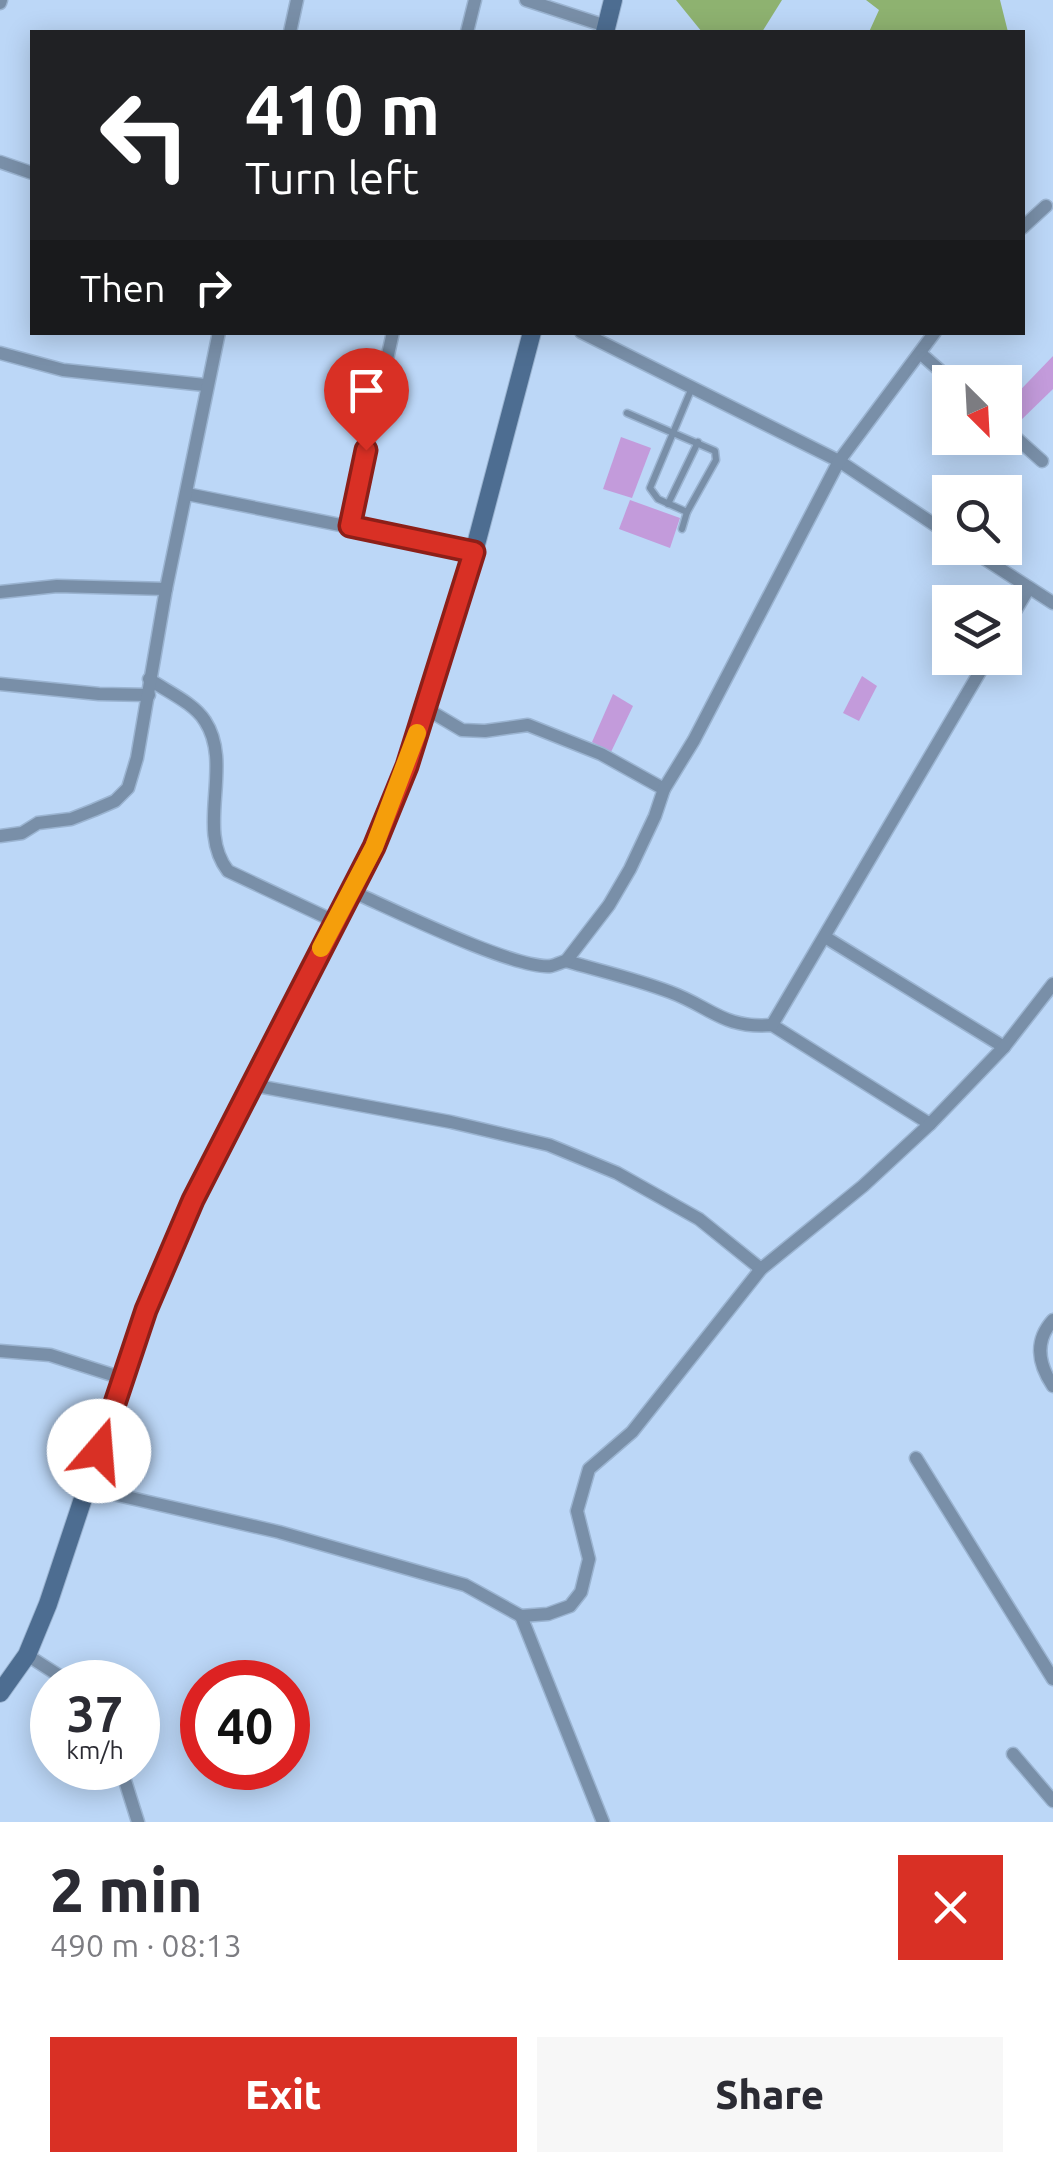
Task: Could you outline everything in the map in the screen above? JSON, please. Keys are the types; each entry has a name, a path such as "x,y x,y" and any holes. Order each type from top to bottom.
{"street":[{"path":"290,30 297,0"},
{"path":"468,30 475,0"},
{"path":"526,0 605,29 613,0"},
{"path":"0,162 30,171"},
{"path":"1025,225 1046,206"},
{"path":"0,836 22,833 38,823 71,818 115,801 128,788 217,335"},
{"path":"350,526 392,335"},
{"path":"0,1693 28,1655 146,1310 193,1200 374,847 394,798 474,552 531,335"},
{"path":"587,335 840,461 932,523"},
{"path":"566,961 610,905 645,840 664,789 694,740 840,461 933,335"},
{"path":"0,353 63,370 206,385"},
{"path":"920,353 934,365"},
{"path":"1022,443 1042,461"},
{"path":"187,494 474,552"},
{"path":"994,565 1053,603"},
{"path":"0,592 58,586 166,589"},
{"path":"1022,598 1028,588"},
{"path":"772,1025 978,675"},
{"path":"149,679 198,712 211,733 217,857 228,871 334,921"},
{"path":"0,684 149,695"},
{"path":"424,708 462,730 485,731 528,724 601,754 664,789"},
{"path":"351,891 510,957 550,966 566,961 676,994 726,1022 751,1027 772,1025 930,1124"},
{"path":"824,936 1004,1047"},
{"path":"87,1488 278,1532 465,1585 521,1616 548,1614 570,1606 582,1592 589,1559 577,1511 589,1468 632,1432 761,1269 863,1186 930,1124 1004,1047 1053,984"},
{"path":"252,1085 451,1122 549,1145 618,1173 699,1219 761,1269"},
{"path":"1053,1320 1040,1340 1042,1370 1053,1386"},
{"path":"0,1350 50,1354 122,1378"},
{"path":"916,1458 1053,1679"},
{"path":"521,1616 603,1822"},
{"path":"28,1655 36,1660"},
{"path":"1013,1754 1053,1801"},
{"path":"128,1790 138,1822"}],"lane":[{"path":"687,512 654,497 650,488 692,388"},
{"path":"626,413 715,451 717,456 682,529"},
{"path":"668,504 698,442"}],"green space":[{"path":"676,0 782,0 763,30 700,30"},
{"path":"866,0 1000,0 1008,30 870,30 879,10"}],"building":[{"path":"1053,356 1053,389 1022,419 1022,388"},
{"path":"621,437 651,448 632,498 603,489"},
{"path":"630,500 680,518 670,548 619,529"},
{"path":"862,676 877,686 859,721 843,713"},
{"path":"613,694 633,706 611,752 592,742"}],"slow traffic":[{"path":"321,948 374,847 417,733"}],"route":[{"path":"99,1451 146,1310 193,1200 374,847 407,766 474,552 350,526 366,450"}]}
